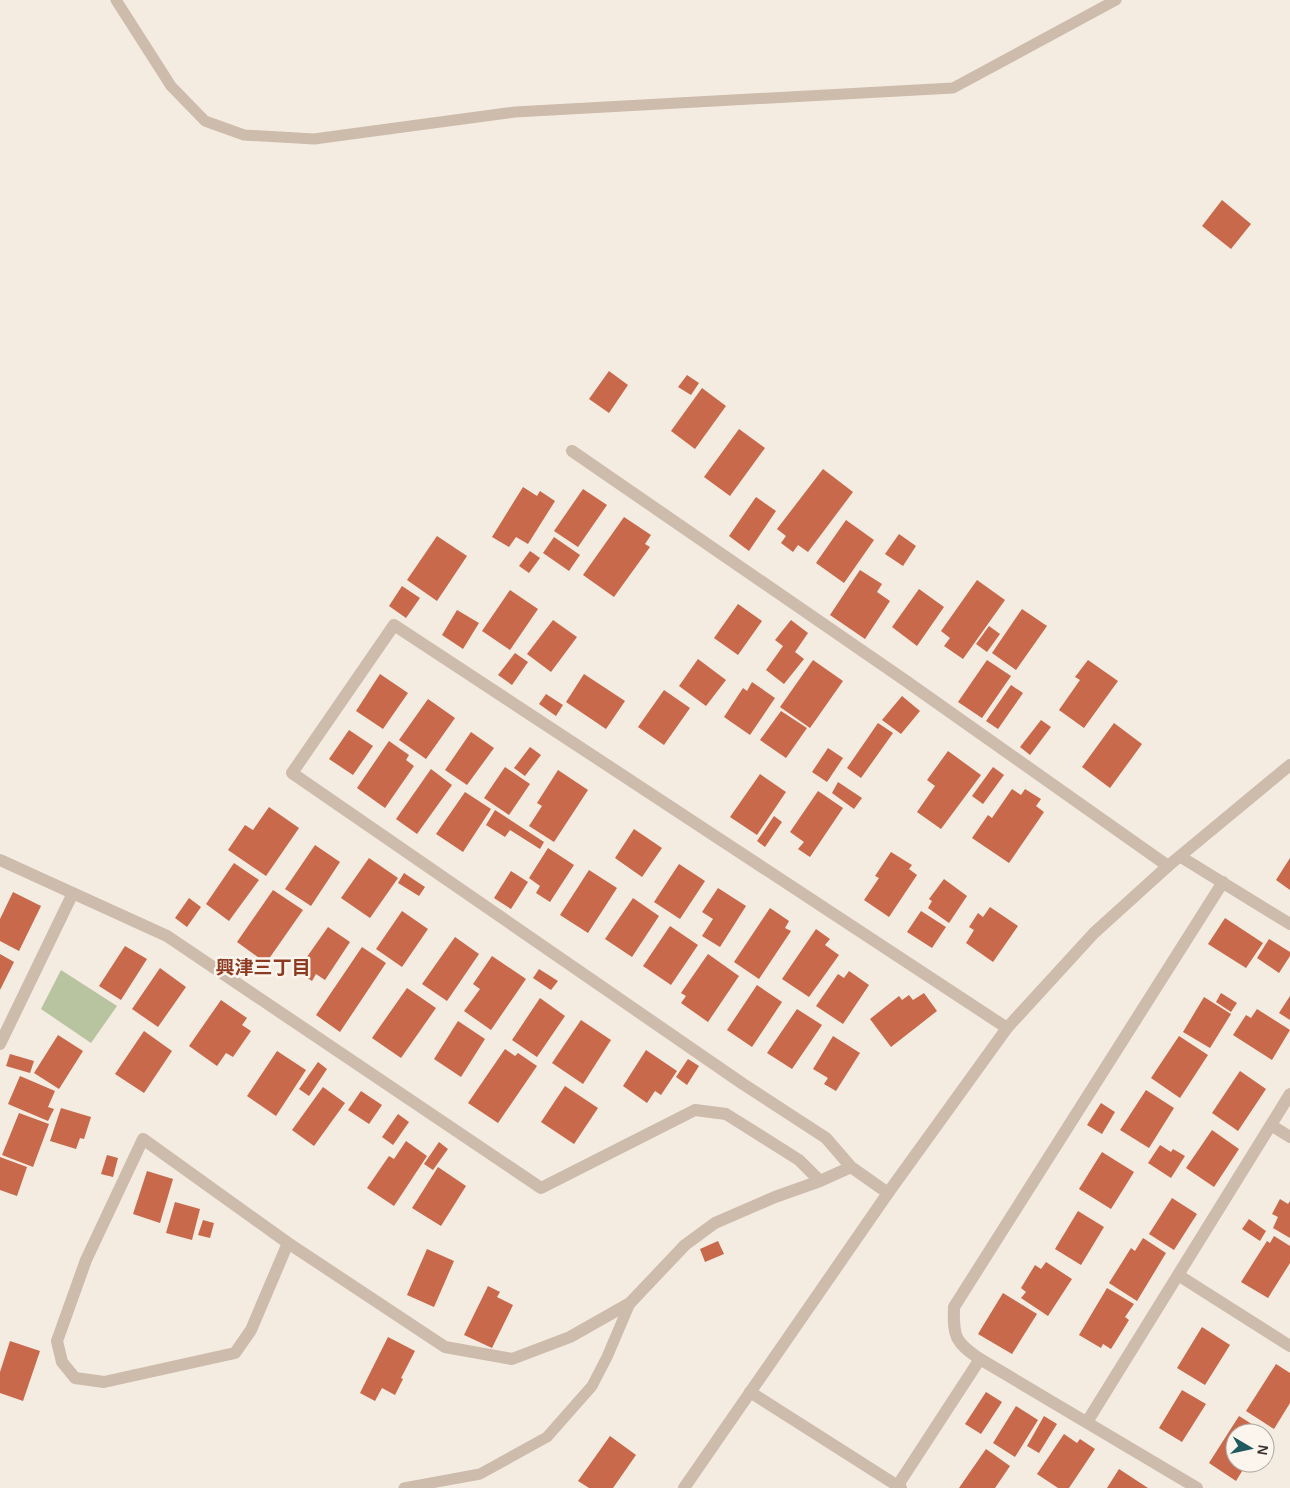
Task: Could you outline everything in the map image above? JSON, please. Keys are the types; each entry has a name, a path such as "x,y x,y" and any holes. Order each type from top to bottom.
{"street":[{"path":"572,451 906,681 1168,866"},
{"path":"888,1193 851,1167 826,1138 735,1078 292,773 394,625 1007,1028"},
{"path":"684,1488 888,1193 1007,1028 1094,933 1168,866 1290,765"},
{"path":"1181,857 1290,924"},
{"path":"0,860 167,936 541,1188 695,1110 726,1114 799,1160 820,1181"},
{"path":"1197,1488 980,1359 962,1347 953,1329 954,1307 1223,882"},
{"path":"0,1044 73,893"},
{"path":"1087,1422 1290,1094"},
{"path":"1271,1125 1290,1137"},
{"path":"288,1243 252,1330 235,1353 104,1382 75,1378 62,1362 57,1341 86,1260 143,1139 288,1243 445,1347 512,1359 570,1338 630,1303 685,1245 715,1223 775,1196 820,1181 851,1167"},
{"path":"1178,1275 1290,1346"},
{"path":"750,1392 898,1487 980,1359"}],"lane":[{"path":"116,0 171,86 205,122 244,135 314,139 515,112 953,88 1116,0"},
{"path":"404,1488 480,1474 547,1437 592,1386 607,1357 630,1303"}],"green space":[{"path":"61,970 117,1006 91,1043 41,1009"}],"building":[{"path":"1222,200 1251,224 1231,249 1202,226"},
{"path":"609,371 628,385 609,413 589,399"},
{"path":"687,375 699,383 691,395 678,387"},
{"path":"702,388 726,406 695,449 671,431"},
{"path":"739,429 765,448 730,496 704,477"},
{"path":"823,469 853,492 808,552 798,545 793,552 781,543 786,536 777,529"},
{"path":"523,487 537,496 540,491 555,501 528,544 516,537 509,547 492,537"},
{"path":"583,489 607,505 578,547 554,531"},
{"path":"756,497 776,511 749,551 729,536"},
{"path":"624,517 651,535 645,544 650,547 614,597 583,575"},
{"path":"846,520 874,540 844,583 816,563"},
{"path":"899,534 916,546 903,566 885,554"},
{"path":"437,536 467,556 437,601 407,580"},
{"path":"554,537 580,555 569,571 543,553"},
{"path":"530,551 540,558 529,573 519,566"},
{"path":"860,570 882,584 877,592 890,601 865,639 830,615"},
{"path":"977,580 1005,600 963,659 944,646 950,638 941,631"},
{"path":"402,586 420,598 406,618 389,606"},
{"path":"919,589 944,607 917,646 892,627"},
{"path":"510,590 538,609 510,650 482,631"},
{"path":"738,604 762,621 738,655 714,638"},
{"path":"1022,609 1047,626 1016,670 992,653"},
{"path":"457,610 479,623 463,649 442,635"},
{"path":"553,620 577,637 551,672 527,654"},
{"path":"791,620 808,633 795,652 804,659 784,684 766,670 783,646 775,640"},
{"path":"989,626 1000,634 987,652 976,644"},
{"path":"515,653 528,662 512,685 498,675"},
{"path":"698,659 726,680 706,706 679,686"},
{"path":"813,660 843,681 810,728 780,707"},
{"path":"987,660 1011,676 982,718 958,702"},
{"path":"1088,660 1118,681 1084,728 1059,710 1080,680 1075,677"},
{"path":"380,674 408,693 383,729 356,711"},
{"path":"584,674 625,701 606,729 566,702"},
{"path":"752,682 775,698 750,735 724,717 743,688 747,691"},
{"path":"1011,685 1023,693 998,729 986,721"},
{"path":"664,690 690,708 664,745 638,727"},
{"path":"546,694 563,705 556,716 539,704"},
{"path":"902,696 920,711 901,734 882,720"},
{"path":"428,699 455,718 426,759 399,740"},
{"path":"781,711 807,728 786,758 760,740"},
{"path":"1041,720 1051,727 1030,755 1020,747"},
{"path":"878,723 893,733 861,778 847,768"},
{"path":"1114,723 1142,744 1110,788 1082,767"},
{"path":"349,730 373,746 353,775 329,759"},
{"path":"471,732 494,748 467,785 445,770"},
{"path":"389,741 409,755 406,760 414,766 385,808 357,788"},
{"path":"530,747 541,755 525,776 514,768"},
{"path":"828,748 843,758 827,782 812,772"},
{"path":"948,751 981,775 941,829 917,812 935,786 927,780"},
{"path":"505,767 530,784 509,815 484,798"},
{"path":"993,767 1004,775 983,804 972,796"},
{"path":"431,769 452,785 417,834 396,819"},
{"path":"558,770 588,790 554,842 529,826 542,806 537,803"},
{"path":"760,774 786,792 757,835 730,817"},
{"path":"838,782 862,798 854,809 832,793"},
{"path":"1012,789 1021,795 1025,789 1041,799 1036,806 1044,812 1009,863 972,838 988,815 992,818"},
{"path":"818,791 843,808 810,857 798,849 804,842 790,832"},
{"path":"465,792 491,809 463,852 436,834"},
{"path":"269,807 299,828 266,876 228,850 245,825 253,830"},
{"path":"495,810 544,842 540,849 510,830 505,837 486,825"},
{"path":"774,816 782,822 765,847 757,841"},
{"path":"634,829 662,848 642,877 615,858"},
{"path":"315,845 340,862 311,906 285,889"},
{"path":"548,848 574,865 550,902 536,893 540,886 529,878"},
{"path":"891,852 912,865 909,869 917,875 889,917 864,900 879,878 875,876"},
{"path":"369,858 398,878 370,918 341,898"},
{"path":"1290,858 1290,890 1276,880"},
{"path":"234,863 259,880 229,921 206,904"},
{"path":"679,864 705,881 680,919 654,902"},
{"path":"589,870 617,888 588,933 560,915"},
{"path":"511,871 528,882 511,909 494,898"},
{"path":"404,873 425,887 419,896 398,883"},
{"path":"944,879 967,896 949,923 928,908 932,901 929,899"},
{"path":"718,888 746,906 720,947 702,936 713,919 702,912"},
{"path":"273,890 303,910 266,963 237,942"},
{"path":"13,892 41,906 19,951 0,941 0,919"},
{"path":"189,898 201,907 187,927 175,918"},
{"path":"633,898 659,916 632,957 605,939"},
{"path":"990,907 1018,926 993,962 966,943 974,930 969,927 978,913 983,917"},
{"path":"770,908 789,921 785,928 791,931 759,979 734,962"},
{"path":"402,911 428,929 402,967 376,949"},
{"path":"921,911 946,927 932,948 907,932"},
{"path":"1225,918 1263,943 1246,968 1208,944"},
{"path":"670,926 698,945 671,985 643,966"},
{"path":"328,927 350,942 325,980 316,974 312,981 297,971"},
{"path":"816,929 830,939 825,945 839,955 809,997 782,979"},
{"path":"455,937 479,954 447,1001 422,984"},
{"path":"1269,939 1290,952 1290,956 1279,973 1257,958"},
{"path":"125,946 147,959 121,1000 99,986"},
{"path":"362,947 386,963 340,1032 316,1015"},
{"path":"0,954 14,962 0,990"},
{"path":"708,954 739,976 708,1022 681,1003 686,996 681,993"},
{"path":"492,956 526,979 491,1030 464,1011 480,989 473,984"},
{"path":"160,968 186,987 158,1027 132,1009"},
{"path":"539,969 558,981 551,990 533,978"},
{"path":"849,971 869,985 843,1024 816,1006 838,974 844,978"},
{"path":"757,985 782,1002 752,1047 727,1030"},
{"path":"407,988 436,1008 401,1058 372,1038"},
{"path":"924,993 937,1011 891,1047 870,1019 899,996 902,1000 909,995 913,1000"},
{"path":"1221,993 1237,1003 1231,1012 1216,1002"},
{"path":"1290,996 1290,1020 1279,1013"},
{"path":"1204,997 1231,1014 1210,1048 1183,1032"},
{"path":"540,998 565,1016 537,1057 512,1040"},
{"path":"221,1000 247,1018 242,1025 251,1031 233,1057 226,1053 217,1066 189,1046"},
{"path":"797,1009 822,1025 792,1069 767,1053"},
{"path":"1257,1009 1290,1030 1272,1060 1233,1035 1246,1015 1251,1018"},
{"path":"581,1020 611,1040 583,1084 552,1063"},
{"path":"458,1021 485,1039 461,1077 434,1059"},
{"path":"144,1031 172,1051 144,1093 115,1074"},
{"path":"58,1035 83,1051 59,1089 34,1073"},
{"path":"833,1036 860,1053 836,1091 824,1084 828,1078 813,1069"},
{"path":"1179,1036 1208,1055 1180,1098 1151,1078"},
{"path":"505,1049 515,1056 518,1053 537,1066 498,1123 468,1103"},
{"path":"646,1050 677,1071 661,1095 655,1091 647,1103 623,1086"},
{"path":"277,1051 306,1070 276,1116 247,1096"},
{"path":"10,1054 34,1061 30,1073 6,1066"},
{"path":"688,1059 699,1066 687,1085 676,1077"},
{"path":"318,1062 327,1069 309,1096 299,1089"},
{"path":"1240,1071 1266,1089 1238,1131 1212,1113"},
{"path":"20,1076 55,1091 48,1107 54,1109 48,1121 8,1104"},
{"path":"565,1086 598,1108 574,1144 541,1122"},
{"path":"323,1087 345,1103 314,1146 292,1130"},
{"path":"1146,1090 1174,1108 1149,1148 1120,1130"},
{"path":"361,1091 382,1105 369,1124 348,1110"},
{"path":"1101,1103 1115,1112 1102,1134 1087,1125"},
{"path":"61,1108 91,1117 84,1139 80,1138 76,1149 50,1141"},
{"path":"19,1113 49,1124 33,1167 2,1155"},
{"path":"398,1114 409,1122 393,1145 382,1137"},
{"path":"1212,1130 1239,1149 1214,1187 1186,1168"},
{"path":"406,1141 427,1156 394,1206 367,1188 389,1156 394,1159"},
{"path":"439,1142 448,1149 433,1170 424,1164"},
{"path":"1160,1145 1171,1152 1173,1149 1185,1156 1171,1178 1148,1163"},
{"path":"1102,1152 1134,1172 1111,1209 1079,1189"},
{"path":"107,1155 118,1158 113,1177 101,1174"},
{"path":"0,1157 27,1167 17,1196 0,1190"},
{"path":"438,1167 466,1186 441,1226 412,1208"},
{"path":"147,1171 173,1179 160,1223 133,1214"},
{"path":"1172,1198 1197,1214 1174,1250 1149,1234"},
{"path":"1280,1199 1288,1204 1290,1201 1290,1238 1273,1228 1278,1217 1272,1214"},
{"path":"175,1202 200,1209 192,1240 166,1233"},
{"path":"1078,1211 1104,1227 1081,1265 1055,1249"},
{"path":"1249,1219 1266,1231 1260,1241 1242,1229"},
{"path":"203,1220 214,1223 210,1238 198,1235"},
{"path":"1274,1236 1290,1246 1290,1263 1268,1298 1241,1282 1267,1241 1270,1243"},
{"path":"1143,1238 1166,1253 1137,1301 1109,1283 1131,1248 1135,1251"},
{"path":"718,1241 724,1254 705,1262 700,1249"},
{"path":"427,1249 454,1261 434,1307 407,1295"},
{"path":"1046,1262 1072,1279 1048,1316 1021,1298 1026,1292 1021,1288 1035,1265 1041,1269"},
{"path":"488,1286 500,1292 497,1297 513,1305 492,1348 464,1335"},
{"path":"1107,1288 1134,1304 1125,1317 1129,1320 1111,1349 1103,1344 1101,1348 1079,1335"},
{"path":"1003,1293 1037,1314 1012,1354 978,1334"},
{"path":"1202,1327 1230,1345 1205,1385 1177,1368"},
{"path":"388,1337 415,1351 401,1378 403,1379 395,1395 382,1388 375,1401 360,1393"},
{"path":"10,1341 40,1351 23,1401 0,1393 0,1372"},
{"path":"1276,1364 1290,1373 1290,1403 1275,1427 1275,1423 1265,1423 1246,1411"},
{"path":"1182,1390 1206,1404 1182,1442 1159,1428"},
{"path":"986,1392 1002,1402 981,1434 965,1424"},
{"path":"1016,1406 1038,1420 1015,1457 993,1443"},
{"path":"1044,1416 1057,1424 1039,1453 1027,1446"},
{"path":"1239,1416 1250,1423 1235,1423"},
{"path":"1064,1434 1077,1443 1080,1439 1095,1449 1069,1488 1058,1488 1037,1474"},
{"path":"610,1436 636,1455 613,1488 589,1488 578,1481"},
{"path":"1225,1438 1225,1473 1241,1473 1236,1481 1209,1463"},
{"path":"986,1449 1010,1466 995,1488 959,1488"},
{"path":"1119,1469 1148,1488 1107,1488"}],"district":[{"name":"興津三丁目","path":"263,967"}]}
